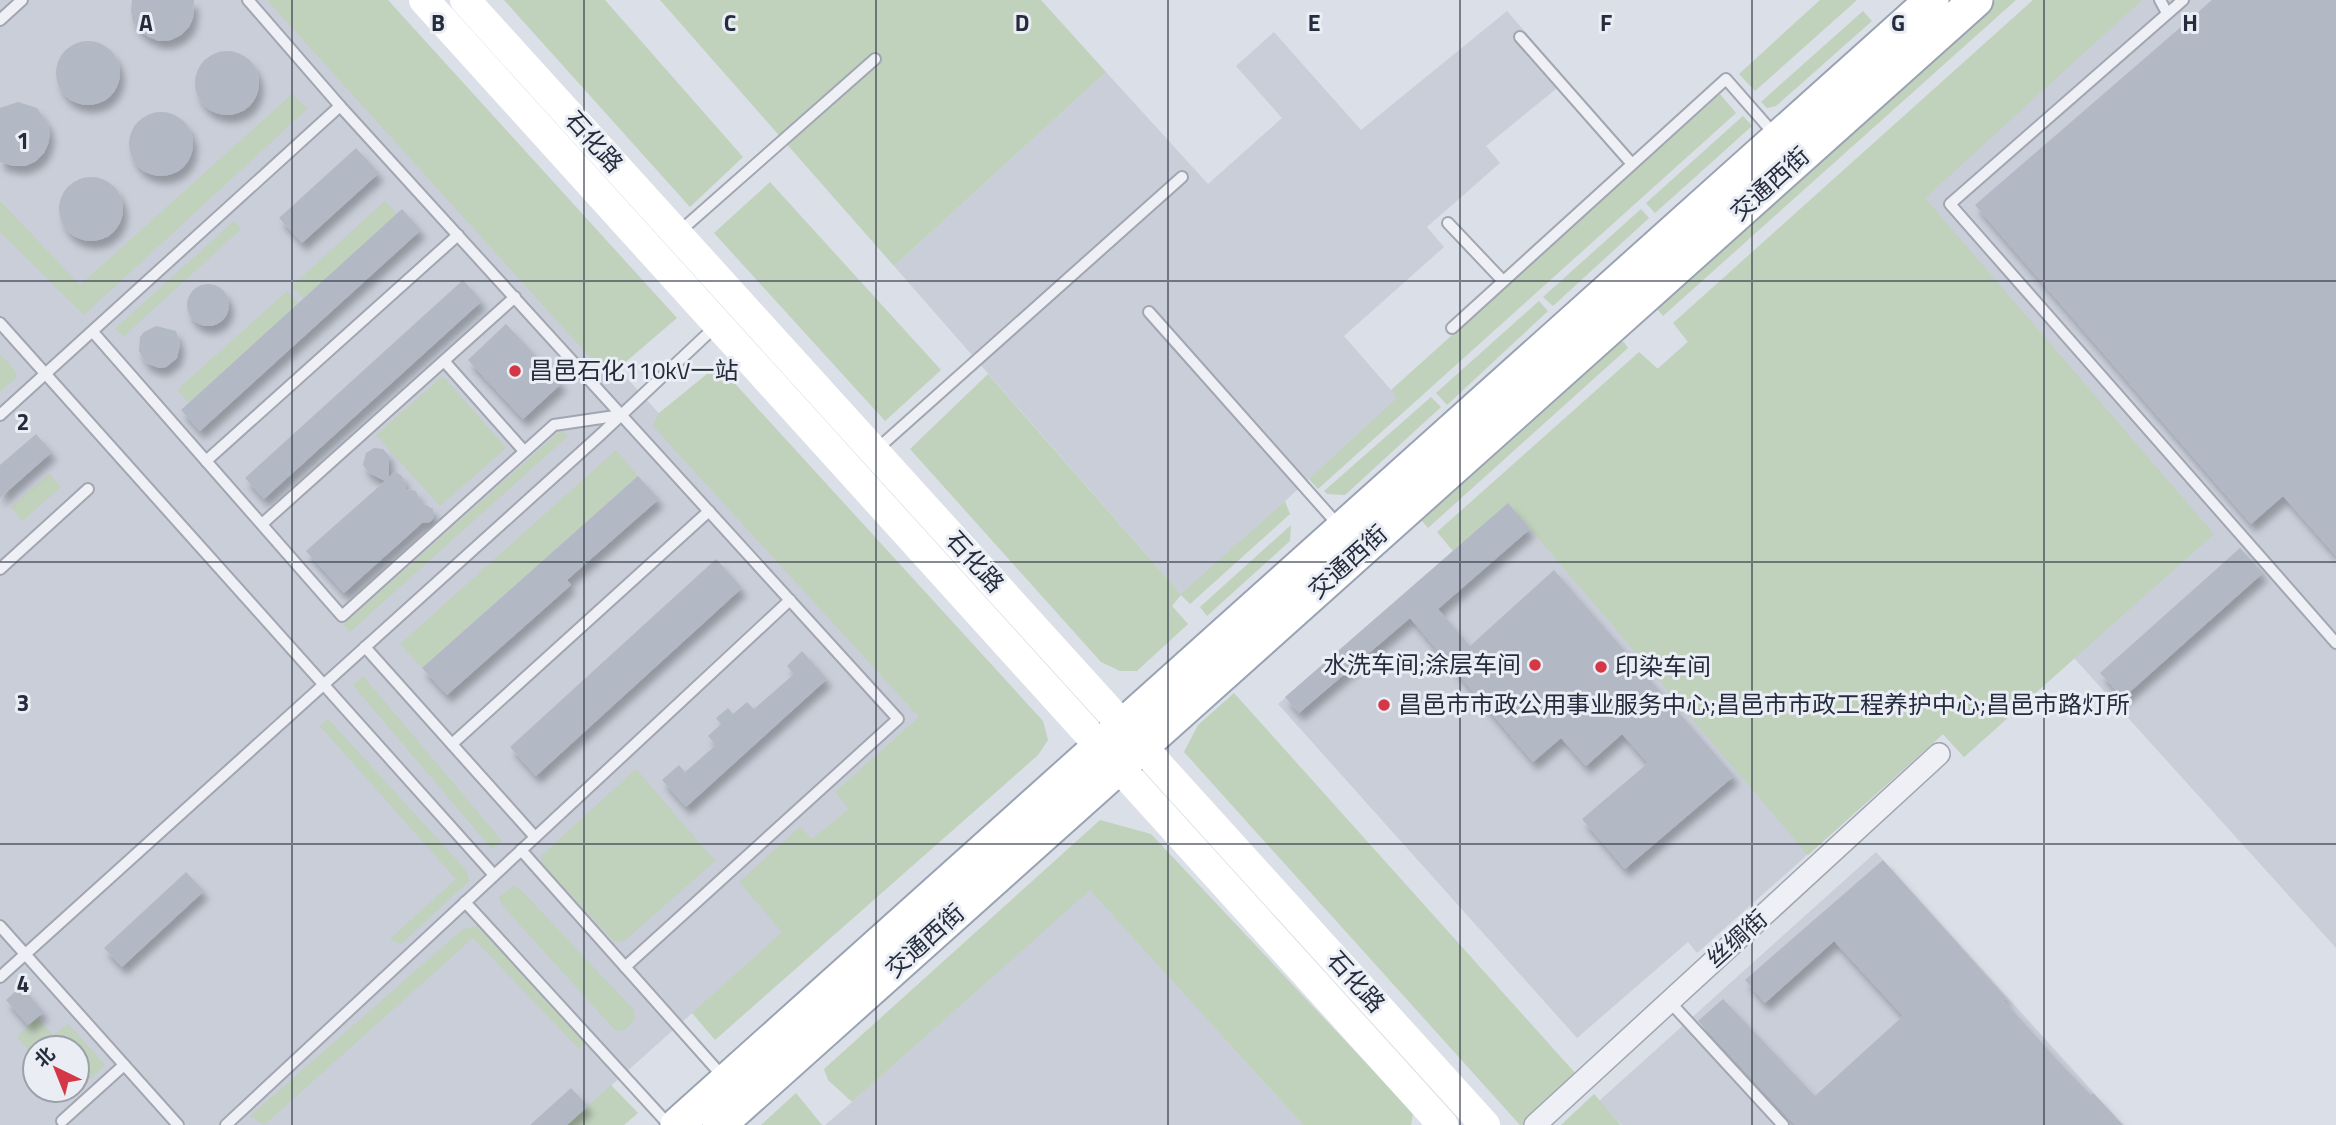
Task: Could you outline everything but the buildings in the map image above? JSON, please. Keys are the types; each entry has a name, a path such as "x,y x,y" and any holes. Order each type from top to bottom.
{"main road":[{"name":"石化路","path":"424,0 717,325 863,462"},
{"name":"石化路","path":"465,0 677,234 863,462 1121,747 1443,1125"},
{"name":"交通西街","path":"1121,747 1342,530 1932,0"},
{"name":"交通西街","path":"677,1125 736,1091 1121,747 1976,0"},
{"name":"石化路","path":"1121,747 1485,1125"},
{"name":"交通西街","path":"719,1125 736,1091"}],"street":[{"name":"丝绸街","path":"1535,1125 1939,754"}],"lane":[{"path":"0,20 22,0"},
{"path":"248,0 340,106 898,719 625,967"},
{"path":"2160,0 2167,13"},
{"path":"2183,0 1950,204 2336,643"},
{"path":"1520,37 1632,164"},
{"path":"677,234 875,59"},
{"path":"1452,328 1726,79 1778,138"},
{"path":"0,415 340,106"},
{"path":"863,462 1182,177"},
{"path":"1448,223 1503,281"},
{"path":"206,461 458,234"},
{"path":"262,524 515,297"},
{"path":"1149,312 1342,530"},
{"path":"0,323 494,875"},
{"path":"0,977 717,325"},
{"path":"93,331 342,616 554,425 622,414"},
{"path":"444,361 524,451"},
{"path":"0,569 88,489"},
{"path":"452,744 709,511"},
{"path":"226,1125 790,600"},
{"path":"365,647 535,837"},
{"path":"521,850 736,1091"},
{"path":"465,902 669,1125"},
{"path":"0,926 178,1125"},
{"path":"1670,1001 1783,1125"},
{"path":"62,1121 124,1065"}],"shaded area":[{"path":"0,0 282,0 975,760 567,1125 0,1125"},
{"path":"2069,0 2336,0 2336,948 2074,658 1964,757 1943,734 1697,953 1688,942 1577,1038 1278,704 1508,503"},
{"path":"1507,11 1567,80 1486,146 1500,163 1427,227 1444,247 1344,336 1398,398 1182,595 894,266 1106,72 1208,184 1282,118 1236,66 1274,32 1361,130"},
{"path":"1876,852 2123,1125 1622,1125 1599,1101"},
{"path":"1090,889 1303,1125 825,1125 852,1102"}],"green space":[{"path":"267,0 388,0 677,318 608,377"},
{"path":"504,0 605,0 743,157 690,207"},
{"path":"660,0 1041,0 1106,72 894,266"},
{"path":"1820,0 1857,0 1755,91 1739,74"},
{"path":"1996,0 2016,0 1663,316 1658,310 1659,300"},
{"path":"2033,0 2142,0 1925,198 2214,534 1964,757 1943,734 1808,855 1509,504 1453,551 1437,532 1639,352 1658,369 1688,342 1673,323"},
{"path":"1863,11 1872,21 1776,106 1767,108 1761,102"},
{"path":"292,94 307,109 84,315 0,232 0,201 80,285"},
{"path":"1720,94 1736,113 1318,489 1309,479 1397,398 1391,390"},
{"path":"1743,116 1752,126 1655,213 1646,203"},
{"path":"770,182 941,370 885,421 714,233"},
{"path":"385,201 397,214 304,299 292,286"},
{"path":"1641,209 1649,218 1553,306 1543,297"},
{"path":"234,221 241,229 123,337 115,329"},
{"path":"287,291 299,303 189,403 177,390"},
{"path":"1539,301 1548,311 1447,405 1436,393"},
{"path":"1615,341 1624,342 1628,348 1428,528 1422,521 1421,514"},
{"path":"0,354 14,369 17,377 0,392"},
{"path":"718,365 1043,721 1048,740 1038,755 715,1040 692,1013 782,932 739,882 800,827 812,839 849,809 835,792 919,717 653,426 659,413"},
{"path":"988,374 1181,594 1285,501 1290,514 1190,604 1181,595 1172,606 1188,624 1137,671 1120,671 1101,662 910,449"},
{"path":"443,376 506,448 440,506 376,435"},
{"path":"1431,397 1441,407 1345,495 1327,494 1324,491"},
{"path":"561,430 568,436 350,632 343,625"},
{"path":"616,450 638,476 422,668 400,644"},
{"path":"49,474 61,487 22,521 11,507"},
{"path":"1291,525 1290,541 1207,616 1200,607"},
{"path":"363,676 502,841 492,849 353,685"},
{"path":"1234,693 1576,1074 1522,1125 1184,752 1198,725"},
{"path":"328,719 466,870 469,881 401,944 390,939 456,879 320,726"},
{"path":"636,769 715,861 623,942 614,941 546,868 540,857"},
{"path":"1100,820 1151,834 1413,1113 1411,1125 1303,1125 1090,890 852,1102 828,1080 824,1069"},
{"path":"513,886 520,889 634,1010 635,1019 625,1030 616,1031 502,905 499,897"},
{"path":"477,926 586,1042 579,1049 473,938 264,1125 250,1116 463,929"},
{"path":"37,1018 52,1034 21,1034 21,1041 17,1037"},
{"path":"68,1024 77,1034 54,1034"},
{"path":"91,1049 105,1065 91,1078"},
{"path":"611,1085 638,1113 624,1125 567,1125"},
{"path":"796,1093 822,1125 761,1125"},
{"path":"1594,1094 1621,1125 1561,1125"}],"place":[{"name":"昌邑石化110kV一站","path":"515,371"},
{"name":"水洗车间;涂层车间","path":"1535,665"},
{"name":"印染车间","path":"1601,667"},
{"name":"昌邑市市政公用事业服务中心;昌邑市市政工程养护中心;昌邑市路灯所","path":"1384,705"}]}
